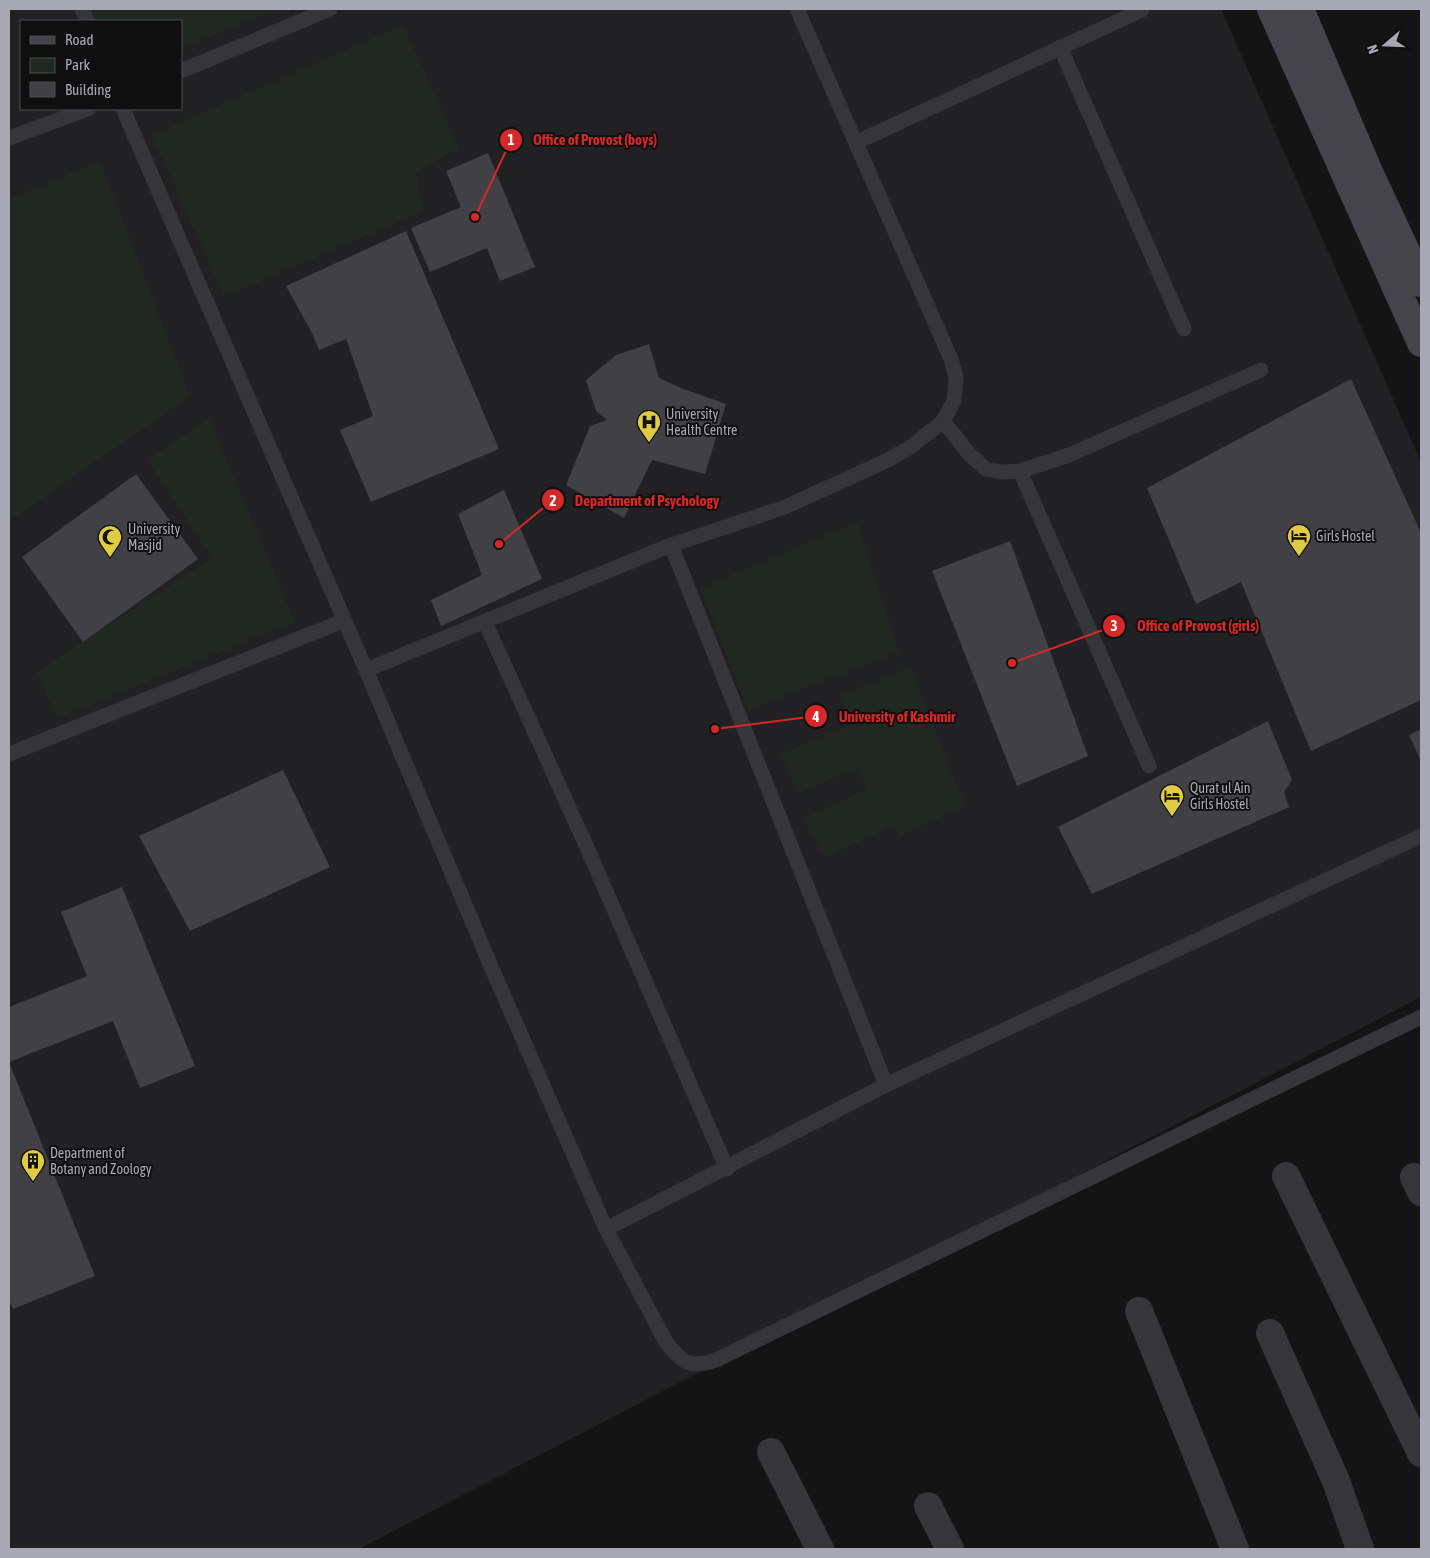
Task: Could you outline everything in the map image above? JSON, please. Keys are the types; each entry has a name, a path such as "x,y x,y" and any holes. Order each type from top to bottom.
{"main road":[{"path":"1270,9 1421,343"},
{"path":"1300,9 1368,170 1421,283"}],"street":[{"path":"1286,1176 1421,1453"},
{"path":"1139,1311 1235,1549"},
{"path":"1270,1333 1336,1481 1360,1549"},
{"path":"771,1452 820,1549"},
{"path":"928,1506 950,1549"}],"lane":[{"path":"182,71 330,9"},
{"path":"366,670 671,545 784,507 888,460 912,446 943,421 954,402 956,377 951,359 797,9"},
{"path":"857,142 1142,10"},
{"path":"1060,47 1184,329"},
{"path":"9,138 85,110"},
{"path":"124,110 366,670 493,971 606,1229 666,1342 676,1355 686,1363 704,1364 778,1331 1421,1017"},
{"path":"943,421 970,455 986,469 1002,472 1020,471 1069,454 1261,370"},
{"path":"1020,471 1149,766"},
{"path":"671,545 886,1085"},
{"path":"9,754 343,620"},
{"path":"485,622 589,852 726,1168"},
{"path":"606,1229 886,1085 1421,836"}],"shaded area":[{"path":"9,9 1221,9 1421,462 1421,997 359,1549 9,1549"}],"green space":[{"path":"87,9 277,9 182,49 182,20 92,20"},
{"path":"403,25 459,148 416,172 423,211 224,297 152,135"},
{"path":"100,161 190,396 9,521 9,199"},
{"path":"209,418 295,622 57,718 37,672 212,558 147,460"},
{"path":"857,522 899,652 748,710 700,588"},
{"path":"910,667 965,806 900,836 894,825 824,858 803,819 867,789 858,767 798,794 781,754 850,725 839,696"}],"building":[{"path":"488,153 535,267 500,281 487,248 430,272 411,228 461,207 446,171"},
{"path":"406,231 499,449 371,502 340,430 373,416 346,339 319,350 312,333 286,286"},
{"name":"University Health Centre","path":"649,344 659,378 726,404 705,474 652,460 624,518 566,485 590,426 607,420 596,411 586,380 616,355"},
{"name":"Girls Hostel","path":"1351,379 1421,533 1421,700 1311,751 1241,582 1196,604 1147,488"},
{"name":"University Masjid","path":"136,474 198,559 83,642 22,557"},
{"path":"504,490 542,579 441,626 431,600 482,575 458,514"},
{"path":"1010,541 1088,756 1017,786 932,571"},
{"name":"Qurat ul Ain Girls Hostel","path":"1268,721 1292,780 1284,792 1289,807 1092,894 1058,827"},
{"path":"1421,729 1421,761 1409,735"},
{"path":"283,770 330,867 190,931 139,836"},
{"name":"Department of Botany and Zoology","path":"122,887 195,1066 140,1088 113,1021 9,1062 9,1007 87,976 61,912"},
{"path":"9,1062 95,1276 13,1309 9,1300"}],"place":[{"name":"Office of Provost (boys)","path":"475,217"},
{"name":"University Health Centre","path":"649,443"},
{"name":"Department of Psychology","path":"499,544"},
{"name":"Girls Hostel","path":"1299,557"},
{"name":"University Masjid","path":"110,558"},
{"name":"Office of Provost (girls)","path":"1012,663"},
{"name":"University of Kashmir","path":"715,729"},
{"name":"Qurat ul Ain Girls Hostel","path":"1172,817"},
{"name":"Department of Botany and Zoology","path":"33,1182"}]}
